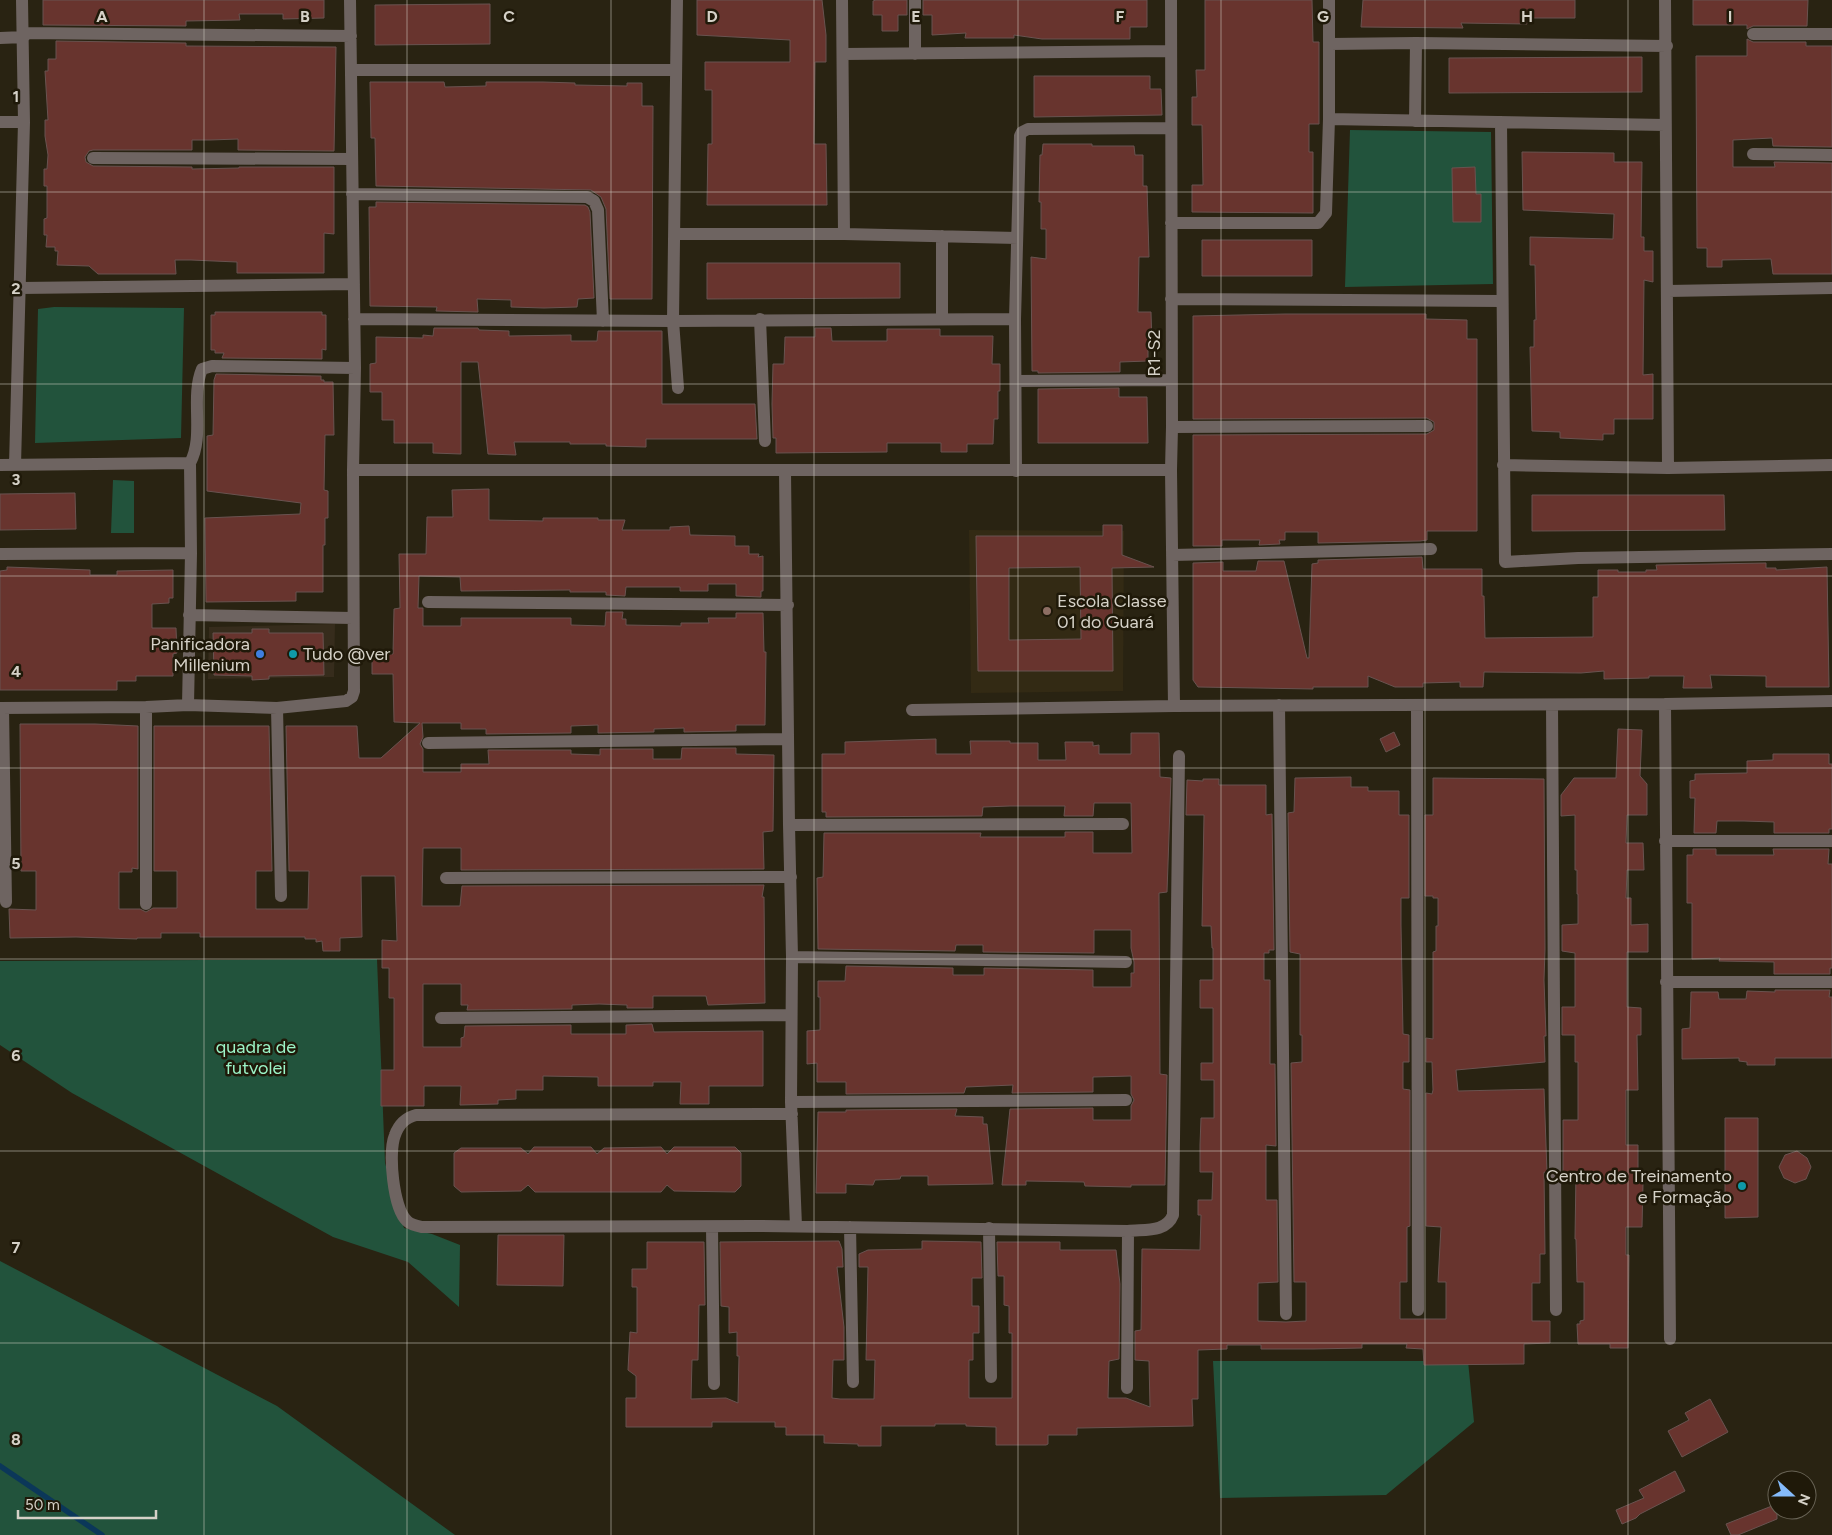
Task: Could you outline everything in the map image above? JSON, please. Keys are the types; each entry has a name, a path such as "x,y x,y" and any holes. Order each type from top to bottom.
{"street":[{"path":"15,465 24,122 22,0"},
{"path":"6,902 2,708 188,706 277,708 346,701 352,696 354,691 354,284 350,0"},
{"path":"676,0 673,321 678,388"},
{"path":"842,0 844,234"},
{"path":"915,0 915,54"},
{"name":"R1-S2","path":"1172,0 1171,470 1174,706"},
{"path":"1171,223 1318,223 1326,213 1329,119 1329,0"},
{"path":"1665,0 1668,468"},
{"path":"1753,34 1832,34"},
{"path":"0,38 24,35 351,36"},
{"path":"1330,44 1416,43 1666,46"},
{"path":"1415,121 1416,43"},
{"path":"843,54 1171,51"},
{"path":"351,70 676,70"},
{"path":"1329,119 1665,125"},
{"path":"0,122 24,122"},
{"path":"1501,122 1501,301 1505,562 1578,558 1832,554"},
{"path":"1016,471 1015,319 1020,136 1024,130 1171,128"},
{"path":"1753,154 1832,155"},
{"path":"93,158 352,159"},
{"path":"352,194 587,197 594,201 598,210 603,321"},
{"path":"674,234 844,234 1017,238"},
{"path":"942,236 942,319"},
{"path":"20,288 354,284"},
{"path":"1668,291 1832,288"},
{"path":"1171,299 1501,301"},
{"path":"354,319 673,321 1015,319"},
{"path":"760,319 765,441"},
{"path":"188,706 191,553 190,463 196,449 197,387 202,369 212,366 354,368"},
{"path":"1016,381 1171,380"},
{"path":"1172,427 1427,426"},
{"path":"0,465 190,463"},
{"path":"1503,465 1668,468 1832,465"},
{"path":"353,470 1171,470"},
{"path":"785,470 792,957 791,1108 796,1226"},
{"path":"1172,555 1432,549"},
{"path":"0,554 191,553"},
{"path":"428,602 788,605"},
{"path":"189,615 353,618"},
{"path":"912,710 1832,701"},
{"path":"1665,704 1670,1339"},
{"path":"1279,705 1286,1314"},
{"path":"1552,705 1556,1310"},
{"path":"1417,706 1418,1310"},
{"path":"146,707 146,904"},
{"path":"277,708 281,896"},
{"path":"428,743 788,739"},
{"path":"1126,1100 423,1115 408,1117 400,1125 392,1144 392,1161 397,1201 401,1213 408,1222 422,1227 796,1226 1128,1231 1161,1228 1169,1223 1174,1215 1179,756"},
{"path":"789,825 1123,824"},
{"path":"1666,841 1832,841"},
{"path":"446,878 791,877"},
{"path":"792,957 1126,962"},
{"path":"1666,982 1832,982"},
{"path":"441,1018 791,1015"},
{"path":"712,1227 714,1384"},
{"path":"850,1227 853,1382"},
{"path":"989,1228 991,1377"},
{"path":"1127,1388 1128,1231"}],"shaded area":[{"name":"Escola Classe 01 do Guará","path":"969,530 1124,531 1123,691 971,693"},
{"path":"335,624 334,677 208,679 209,627"}],"green space":[{"path":"1350,130 1491,132 1493,284 1345,287"},
{"path":"54,307 184,308 181,438 35,443 38,309"},
{"path":"113,480 134,481 134,533 111,533"},
{"name":"quadra de futvolei","path":"377,959 385,1163 404,1228 432,1234 460,1245 459,1307 408,1262 333,1237 72,1093 0,1045 0,961"},
{"path":"0,1261 277,1406 455,1535 0,1535"},
{"path":"1213,1361 1468,1361 1474,1422 1386,1495 1220,1498"}],"building":[{"path":"43,0 324,0 324,18 283,19 283,14 239,14 240,20 186,21 186,26 43,25"},
{"path":"697,0 822,0 826,35 826,62 815,62 814,144 826,144 827,205 707,205 708,144 712,144 712,90 705,90 705,62 790,62 790,40 697,35"},
{"path":"907,0 907,15 898,15 898,31 882,31 882,15 873,15 873,1"},
{"path":"923,0 1147,0 1147,27 1130,27 1130,39 1042,39 1014,35 1014,38 965,38 966,33 932,35 932,15 923,15"},
{"path":"1205,0 1312,0 1313,42 1319,42 1319,124 1309,124 1309,152 1313,152 1313,213 1192,212 1192,185 1203,185 1202,125 1192,125 1192,97 1197,97 1196,70 1205,70"},
{"path":"1363,0 1575,0 1575,18 1527,18 1527,24 1461,23 1463,28 1361,27"},
{"path":"1693,0 1808,0 1807,26 1753,26 1747,29 1747,25 1693,25"},
{"path":"490,4 490,44 375,45 375,5"},
{"path":"1747,39 1753,42 1806,42 1806,46 1832,46 1832,147 1773,146 1772,138 1733,140 1733,167 1775,167 1774,162 1832,163 1832,274 1773,274 1771,259 1722,260 1722,267 1707,267 1707,248 1697,248 1696,56 1747,56"},
{"path":"56,41 186,43 186,46 336,47 334,151 238,150 238,139 192,140 192,150 93,150 89,151 85,157 86,162 93,166 192,167 192,169 334,167 334,234 324,233 324,273 237,273 237,262 191,260 175,260 176,274 98,274 89,266 57,265 58,251 55,251 55,247 46,247 47,235 44,235 44,219 47,218 47,186 44,186 44,169 47,169 48,155 45,136 45,120 48,120 45,71 48,71 48,59 56,59"},
{"path":"1642,57 1642,92 1449,93 1449,58"},
{"path":"1034,76 1150,76 1150,89 1161,89 1162,115 1034,117"},
{"path":"370,82 444,82 445,87 486,86 486,82 543,82 627,86 627,83 642,83 642,106 653,106 652,299 610,299 606,209 601,197 591,190 376,186 375,138 371,138"},
{"path":"1043,144 1134,146 1135,155 1143,155 1143,186 1147,186 1149,257 1139,257 1138,312 1151,312 1152,346 1148,346 1148,361 1120,362 1120,372 1038,373 1038,371 1032,371 1031,257 1046,259 1046,229 1041,229 1041,202 1039,202 1040,155 1042,155"},
{"path":"1522,152 1614,153 1614,162 1642,162 1641,237 1644,237 1644,251 1653,251 1653,282 1644,280 1643,375 1653,374 1653,419 1614,419 1614,434 1603,434 1603,440 1560,438 1560,432 1532,431 1530,347 1534,347 1534,320 1536,320 1535,265 1530,265 1530,237 1613,239 1614,214 1523,210"},
{"path":"1475,167 1476,194 1481,194 1481,222 1453,222 1452,168"},
{"path":"376,202 585,205 590,212 594,298 578,299 577,307 544,308 511,307 511,300 477,299 478,312 436,311 437,307 370,306 369,207 376,207"},
{"path":"1202,240 1312,240 1312,276 1202,276"},
{"path":"707,263 900,263 900,298 707,299"},
{"path":"215,312 322,312 322,315 326,315 326,350 322,349 322,359 222,358 224,353 215,353 215,350 211,350 211,315 215,315"},
{"path":"1426,314 1426,319 1467,320 1467,339 1477,339 1477,531 1427,531 1427,540 1420,541 1318,543 1318,532 1285,532 1285,540 1279,540 1280,544 1259,545 1260,540 1222,540 1222,546 1193,546 1193,435 1427,434 1434,430 1434,422 1427,418 1193,419 1193,316"},
{"path":"434,328 478,328 479,330 509,331 509,336 571,335 571,341 597,341 598,331 662,331 662,404 755,404 757,439 646,439 646,447 570,444 570,442 514,442 516,455 488,454 478,362 461,362 461,454 433,453 433,443 394,443 394,420 382,420 382,392 370,392 370,364 376,363 376,337 423,338 423,335 433,336"},
{"path":"815,328 831,328 832,341 887,341 887,329 940,329 940,336 993,336 992,364 1000,364 1000,391 998,391 998,419 994,419 993,444 967,444 967,452 941,452 941,443 887,443 887,452 776,453 776,438 773,438 773,364 784,364 785,337 815,337"},
{"path":"216,374 321,376 321,380 324,380 324,382 333,382 334,435 325,435 324,490 328,491 328,518 325,518 325,545 323,545 323,592 296,592 296,601 206,602 205,518 300,514 301,503 207,491 207,436 213,435 214,380"},
{"path":"1119,388 1119,397 1147,397 1148,443 1038,443 1038,389"},
{"path":"489,489 489,520 543,521 543,518 598,518 598,520 625,520 622,530 670,530 670,527 689,526 690,535 735,536 735,546 749,546 749,554 759,554 758,557 763,556 763,591 761,591 761,597 736,596 736,584 708,584 708,591 680,591 680,587 626,587 625,596 606,595 606,592 570,592 570,590 461,591 460,577 419,576 418,608 423,608 423,626 461,626 461,618 571,618 571,625 605,626 606,612 623,612 622,619 626,619 626,625 681,626 681,623 709,623 708,618 736,618 736,613 763,613 764,652 766,652 765,725 736,725 736,731 684,732 684,728 654,729 654,732 598,733 598,725 571,726 571,733 486,734 486,729 461,729 461,723 422,723 423,737 420,744 423,749 423,772 461,772 461,764 489,764 488,750 571,750 571,754 600,755 600,749 653,749 653,759 681,759 682,748 736,748 736,754 774,755 773,831 763,832 764,869 461,870 461,848 423,848 422,906 460,906 462,886 764,885 762,897 764,897 765,1003 708,1005 706,996 653,996 653,1008 627,1008 627,1005 599,1004 572,1005 572,1009 467,1010 468,1005 461,1005 461,984 423,984 423,1047 461,1047 461,1038 464,1037 465,1026 571,1025 571,1034 626,1034 626,1025 652,1024 654,1032 763,1031 763,1086 709,1086 709,1104 680,1104 681,1082 653,1082 653,1086 598,1086 598,1077 543,1076 543,1090 516,1090 516,1099 498,1100 498,1104 460,1105 461,1086 424,1086 424,1106 381,1106 381,1070 394,1070 394,998 389,998 389,968 382,968 382,940 397,941 395,876 361,876 362,937 340,938 340,951 323,951 322,941 316,942 316,939 305,939 305,937 200,937 200,933 161,933 161,938 137,939 76,937 10,938 9,909 36,910 36,871 21,871 20,724 138,726 138,869 132,868 132,872 119,872 119,909 140,909 146,912 153,908 177,908 177,871 154,871 154,726 269,726 272,871 256,871 256,909 308,909 309,871 289,871 286,726 357,726 359,758 381,758 420,723 394,722 393,674 372,674 372,653 393,654 394,609 400,608 399,554 426,554 427,517 453,517 452,490"},
{"path":"75,493 76,529 0,530 0,494"},
{"path":"1532,495 1724,495 1725,530 1532,531"},
{"path":"1103,525 1122,525 1122,555 1154,567 1112,568 1113,671 978,671 976,536 1103,536","holes":["1080,567 1081,639 1009,640 1009,568"]},
{"path":"1422,557 1423,569 1482,569 1485,638 1593,637 1593,597 1598,597 1598,570 1646,572 1646,570 1657,570 1656,565 1766,563 1766,568 1776,568 1776,570 1827,567 1829,687 1766,687 1766,676 1710,675 1712,688 1683,688 1684,676 1604,679 1604,671 1581,673 1484,672 1483,687 1460,687 1460,682 1423,683 1423,687 1395,687 1368,676 1368,687 1313,687 1313,689 1198,687 1193,680 1193,563 1223,562 1223,571 1256,571 1258,561 1284,561 1307,658 1309,658 1312,564 1318,563 1318,560"},
{"path":"7,567 90,570 90,575 117,575 117,571 173,570 173,598 169,598 169,603 152,604 152,628 176,628 177,653 173,654 173,676 136,676 136,681 117,681 117,690 0,690 0,571 7,570"},
{"path":"252,629 269,629 269,633 323,633 324,675 269,676 269,679 252,680 252,676 214,675 213,633 252,633"},
{"path":"1618,729 1642,730 1640,776 1647,784 1647,815 1627,815 1626,843 1643,843 1644,870 1627,870 1626,898 1631,898 1631,925 1648,924 1648,952 1627,952 1627,1007 1641,1008 1641,1035 1637,1035 1638,1090 1626,1090 1626,1145 1638,1145 1638,1183 1643,1183 1642,1227 1626,1227 1626,1255 1629,1255 1628,1348 1610,1348 1610,1344 1578,1344 1577,1324 1584,1320 1584,1282 1577,1282 1575,1239 1576,1172 1563,1173 1563,1120 1578,1120 1578,1062 1575,1062 1575,1035 1562,1035 1562,1007 1575,1007 1575,953 1562,951 1562,925 1578,924 1578,894 1577,870 1575,870 1575,815 1561,816 1561,795 1574,778 1616,778"},
{"path":"1394,732 1400,745 1386,752 1380,739"},
{"path":"1131,733 1159,733 1160,777 1171,778 1167,892 1159,893 1160,1074 1167,1075 1165,1185 1131,1185 1131,1187 1085,1186 1084,1182 1026,1181 1026,1185 1002,1185 1010,1109 1093,1108 1093,1120 1131,1120 1131,1106 1134,1100 1131,1094 1131,1076 1093,1077 1093,1092 1012,1093 1013,1085 966,1087 964,1093 846,1094 846,1082 817,1082 817,1063 807,1064 807,1031 820,1030 818,981 845,981 846,966 953,968 953,975 984,975 984,968 1093,970 1093,987 1131,987 1131,973 1134,973 1134,962 1131,948 1131,930 1094,930 1094,953 983,952 983,945 956,945 955,951 818,949 817,878 823,877 824,833 981,833 980,837 1065,837 1065,832 1093,832 1093,853 1132,853 1131,803 1094,803 1093,816 1064,816 1065,806 1010,806 983,807 982,816 826,817 826,812 822,812 822,754 845,754 845,742 936,739 936,754 971,754 970,741 1010,741 1010,743 1038,743 1038,760 1066,760 1065,742 1093,742 1093,746 1099,745 1099,754 1131,754"},
{"path":"1773,754 1829,754 1829,764 1832,764 1832,829 1829,829 1829,833 1774,833 1774,822 1717,821 1716,833 1694,833 1695,798 1690,798 1690,781 1695,780 1695,774 1747,773 1747,761 1773,760"},
{"path":"1351,777 1351,787 1368,787 1368,791 1399,791 1399,815 1409,815 1409,898 1401,898 1401,925 1403,1034 1409,1035 1409,1062 1403,1062 1403,1089 1410,1090 1410,1226 1407,1227 1407,1282 1400,1282 1400,1319 1446,1319 1446,1282 1438,1282 1441,1227 1426,1226 1426,1093 1432,1094 1433,1090 1432,1062 1426,1062 1426,1038 1433,1039 1433,952 1436,951 1438,898 1425,896 1425,815 1433,815 1433,778 1544,779 1545,1062 1456,1070 1458,1091 1544,1089 1547,1173 1544,1172 1545,1254 1540,1254 1540,1283 1532,1283 1532,1321 1550,1321 1550,1343 1524,1344 1524,1364 1424,1365 1423,1349 1406,1348 1407,1344 1362,1344 1362,1348 1313,1349 1261,1349 1261,1345 1227,1345 1227,1349 1198,1350 1198,1399 1192,1399 1193,1426 1077,1428 1077,1435 1048,1435 1048,1444 1046,1445 996,1445 996,1427 966,1426 966,1424 881,1426 881,1446 824,1443 824,1435 786,1435 786,1427 775,1427 775,1422 712,1422 712,1427 626,1427 626,1398 636,1398 636,1376 628,1370 630,1332 637,1333 637,1287 632,1287 632,1269 647,1269 647,1242 704,1242 705,1305 699,1305 698,1360 692,1360 691,1399 726,1398 738,1403 739,1356 737,1356 737,1332 729,1333 729,1307 721,1306 720,1242 839,1241 842,1249 843,1267 837,1267 844,1327 844,1360 833,1360 832,1398 840,1399 874,1399 875,1360 866,1360 868,1267 859,1267 859,1254 868,1250 922,1249 922,1241 981,1242 982,1278 972,1278 972,1306 979,1306 979,1333 973,1333 973,1360 969,1360 969,1398 1012,1398 1012,1333 1009,1333 1009,1306 1004,1305 1004,1276 998,1276 997,1242 1060,1242 1060,1250 1116,1250 1120,1284 1119,1359 1109,1361 1108,1398 1126,1398 1150,1407 1149,1361 1135,1360 1135,1331 1141,1330 1142,1249 1200,1250 1201,1215 1198,1215 1198,1200 1212,1200 1213,1172 1200,1172 1200,1145 1201,1118 1214,1118 1214,1080 1201,1080 1201,1063 1213,1063 1213,1008 1200,1008 1200,980 1213,980 1213,948 1211,926 1202,926 1204,815 1186,815 1187,780 1219,779 1219,785 1266,785 1266,815 1272,814 1274,950 1264,953 1264,980 1270,980 1270,1064 1275,1064 1276,1146 1266,1145 1266,1200 1277,1200 1278,1282 1258,1283 1258,1321 1306,1321 1306,1282 1294,1282 1291,1063 1302,1062 1302,1035 1300,1035 1300,954 1290,952 1288,813 1294,812 1295,778"},
{"path":"1693,849 1716,849 1716,855 1774,855 1773,849 1829,849 1828,864 1832,864 1832,968 1830,968 1830,974 1774,974 1774,962 1719,961 1720,958 1692,959 1692,903 1687,903 1687,855 1693,855"},
{"path":"1775,990 1830,990 1829,997 1832,997 1832,1058 1775,1058 1775,1065 1747,1065 1747,1062 1739,1061 1739,1058 1682,1059 1682,1029 1690,1028 1691,992 1718,992 1719,999 1746,999 1747,991 1775,992"},
{"path":"957,1109 955,1116 983,1117 983,1124 987,1124 993,1184 928,1185 928,1176 901,1176 900,1179 875,1180 873,1185 846,1184 846,1193 816,1193 818,1112"},
{"name":"Centro de Treinamento e Formação","path":"1725,1118 1758,1118 1758,1217 1725,1218"},
{"path":"534,1147 591,1147 597,1154 604,1148 661,1147 667,1154 674,1147 735,1147 741,1153 741,1186 735,1192 674,1191 667,1185 661,1192 535,1192 528,1185 521,1191 461,1192 454,1186 454,1153 461,1148 521,1148 528,1154"},
{"path":"1797,1151 1807,1158 1811,1167 1806,1179 1795,1183 1784,1178 1779,1167 1785,1155"},
{"path":"498,1235 564,1235 563,1286 497,1285"},
{"path":"1710,1399 1728,1432 1682,1457 1668,1431 1689,1420 1685,1413"},
{"path":"1675,1471 1685,1491 1622,1524 1616,1510 1644,1498 1639,1490"},
{"path":"1767,1508 1767,1520 1775,1520 1738,1535 1731,1535 1726,1524"}],"waterway":[{"path":"0,1466 102,1535"}],"place":[{"name":"Escola Classe 01 do Guará","path":"1047,611"},
{"name":"Panificadora Millenium","path":"260,654"},
{"name":"Tudo @ver","path":"293,654"},
{"name":"Centro de Treinamento e Formação","path":"1742,1186"}]}
